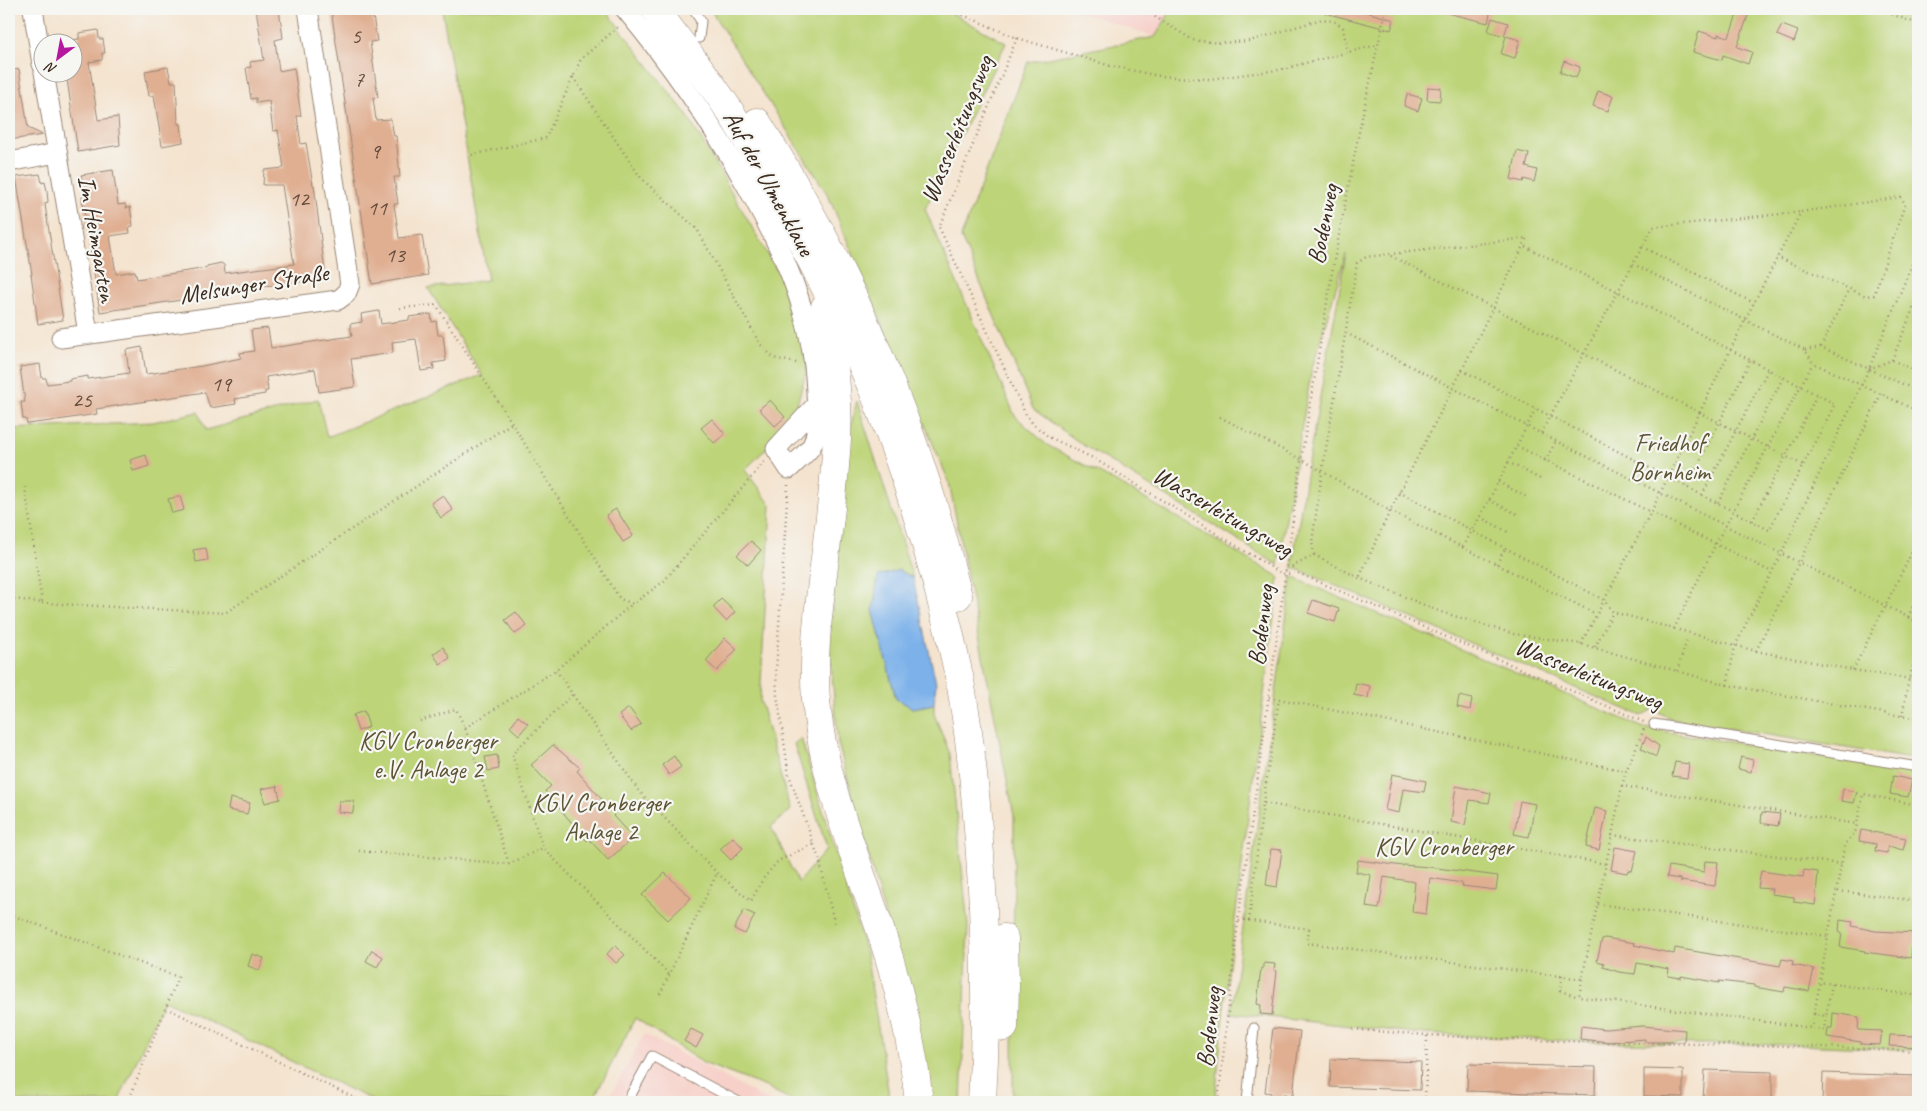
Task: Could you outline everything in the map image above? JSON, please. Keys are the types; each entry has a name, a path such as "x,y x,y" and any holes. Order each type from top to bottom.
{"highway":[{"path":"677,9 745,102 774,148 830,250 856,304 908,426 945,544 974,664 988,756 998,844 1005,986 1000,1102"},
{"path":"637,11 734,118 756,154 821,278 856,350 890,435 909,492 943,608 959,678 973,778 984,920 985,1024 982,1102"},
{"path":"821,278 834,362 838,409 837,451 818,610 814,661 820,736 843,820 896,980 909,1037 919,1102"}],"street":[{"path":"33,9 37,32"},
{"name":"Melsunger Straße","path":"61,338 338,300 346,294 350,284 308,9"},
{"name":"Auf der Ulmenklaue","path":"637,11 730,157 769,226 785,259 797,291 807,324 815,368 817,404 815,436 811,447 789,469"},
{"name":"Im Heimgarten","path":"46,82 88,334"},
{"name":"Im Heimgarten","path":"9,162 57,153"},
{"path":"789,469 776,449 817,404"}],"lane":[{"path":"693,9 701,21 699,38"},
{"name":"Wasserleitungsweg","path":"1651,724 1918,767"},
{"path":"1247,1102 1254,1028"},
{"path":"627,1102 652,1056 739,1102"}],"path":[{"path":"949,9 1016,38 1110,66 1159,76 1209,78 1278,70 1377,46"},
{"path":"1142,9 1166,26 1193,40 1220,44 1250,41 1322,19 1336,22 1344,28 1348,52"},
{"name":"Bodenweg","path":"1218,1102 1238,922 1301,460 1334,261 1386,9"},
{"path":"1878,9 1918,24"},
{"path":"467,156 546,138 581,59 637,11"},
{"name":"Wasserleitungsweg","path":"1016,38 939,226 1025,413 1033,424 1049,437 1093,458 1285,574 1298,573 1651,724"},
{"path":"573,77 641,178 697,229 760,344 774,358 815,368"},
{"path":"1541,433 1653,227 1801,212 1901,197 1905,204 1874,295 1866,296 1778,257"},
{"path":"1581,644 1651,512 1745,320 1801,212"},
{"path":"1314,555 1312,542 1322,473 1357,263 1366,257 1390,256 1527,238 1399,492 1359,578"},
{"path":"1462,370 1769,530 1835,404 1617,291 1524,246"},
{"path":"1642,247 1754,303"},
{"path":"1390,256 1786,455 1802,465"},
{"path":"1727,686 1735,646 1869,369 1915,257 1918,258"},
{"path":"1633,264 1805,350 1813,363 1918,411"},
{"path":"1820,347 1849,289"},
{"path":"1892,360 1918,297"},
{"path":"400,308 436,306 512,423 620,599 633,604"},
{"path":"1346,333 1799,564 1918,622"},
{"path":"1805,350 1820,347 1918,391"},
{"path":"1869,369 1892,360 1918,372"},
{"path":"1687,487 1750,361"},
{"path":"1674,629 1716,543 1813,363"},
{"path":"1702,495 1768,370"},
{"path":"1718,503 1784,378"},
{"path":"1752,521 1818,394"},
{"path":"1756,651 1881,394"},
{"path":"1463,547 1536,408"},
{"path":"1220,417 1301,460 1390,511 1596,614"},
{"path":"9,598 42,603 225,613 512,423"},
{"path":"1545,461 1556,441"},
{"path":"1516,446 1772,572"},
{"path":"465,728 556,670 633,604 664,581 776,449"},
{"path":"1508,462 1540,479"},
{"path":"789,469 776,671 777,695 789,775 813,844 835,926"},
{"path":"1498,482 1528,498"},
{"path":"25,487 42,603"},
{"path":"1399,492 1604,600 1613,612 1756,651 1853,670 1918,680"},
{"path":"1489,500 1519,515"},
{"path":"1480,517 1510,533"},
{"path":"1853,670 1918,540"},
{"path":"1498,564 1505,548"},
{"path":"1287,566 1292,568 1314,555"},
{"path":"1314,555 1359,578 1441,612 1514,634 1595,647 1727,686 1918,719"},
{"path":"1908,617 1918,596"},
{"path":"1595,647 1613,612"},
{"path":"1677,672 1688,640"},
{"path":"1902,716 1909,678 1918,652"},
{"path":"556,670 638,790 717,873 751,901 763,879 778,861 813,844"},
{"path":"572,695 512,754 543,848 670,975"},
{"path":"1269,697 1626,771"},
{"path":"1249,921 1263,803 1279,699"},
{"path":"420,721 456,709 465,728 509,864"},
{"path":"1579,997 1622,786 1626,771 1651,724"},
{"path":"1622,786 1857,824"},
{"path":"1812,1028 1845,844 1855,833 1863,794 1918,805"},
{"path":"1263,803 1606,864"},
{"path":"1612,835 1841,864"},
{"path":"358,851 509,864 543,848"},
{"path":"660,994 717,873"},
{"path":"1838,891 1918,901"},
{"path":"1598,904 1828,936"},
{"path":"9,914 178,977 128,1102"},
{"path":"1238,922 1249,921 1308,929 1308,943 1582,979"},
{"path":"1562,975 1560,991 1579,997 1824,1030 1832,984"},
{"path":"1820,982 1918,996"},
{"path":"166,1008 363,1102"},
{"path":"1814,1014 1826,1016"},
{"path":"1353,1029 1427,1036 1606,1043 1790,1046 1918,1051"},
{"path":"1425,1102 1427,1036"}],"shaded area":[{"path":"1071,9 1172,9 1155,37"},
{"path":"644,1034 771,1102 607,1102"}],"green space":[{"name":"KGV Cronberger e.V. Anlage 2","path":"442,9 605,9 687,115 790,293 808,365 792,422 745,470 771,505 760,700 790,810 771,827 798,882 827,849 794,744 801,738 866,953 890,1102 795,1102 766,1087 703,1063 635,1018 592,1102 376,1102 164,1000 118,1102 9,1102 9,429 153,422 198,412 206,430 318,399 327,437 482,375 428,288 488,280"},
{"path":"710,9 944,9 1006,43 925,209 1015,416 1047,445 1116,482 1279,577 1224,1005 1215,1102 1013,1102 1014,816 949,482 828,195"},
{"name":"Friedhof Bornheim","path":"1172,9 1918,9 1918,760 1672,719 1653,709 1641,716 1292,567 1308,463 1346,254 1312,368 1278,565 1083,445 1033,409 961,237 1028,62 1155,37"},
{"path":"857,401 913,578 899,570 878,576 873,610 896,699 913,708 934,704 934,714 950,754 968,926 961,1102 925,1102 910,1008 838,743 829,640 848,436"},
{"name":"KGV Cronberger","path":"1292,577 1644,728 1918,773 1918,1050 1798,1045 1618,1043 1424,1034 1231,1013"}],"water":[{"path":"899,570 913,578 936,683 934,704 913,708 896,699 873,610 878,576"}],"building":[{"path":"256,9 279,9 283,38 275,40 279,71 294,68 301,116 297,116 301,144 306,143 314,185 326,279 256,287 256,289 100,312 82,197 85,196 81,175 113,170 118,205 125,204 126,208 130,207 133,226 129,227 130,233 110,236 116,274 135,271 137,279 207,268 207,266 221,263 224,265 225,273 294,264 282,185 263,185 264,170 284,168 278,130 273,131 269,101 256,103 256,98 251,99 246,68 251,67 250,62 264,60"},
{"path":"331,9 363,9 364,13 371,12 373,16 377,41 370,42 378,97 373,98 376,120 391,119 394,136 396,136 400,177 394,177 398,204 394,204 399,238 422,235 428,275 372,284"},
{"path":"1326,9 1356,9 1394,20 1391,30 1325,13"},
{"path":"1448,9 1491,9 1488,23 1447,13"},
{"path":"1739,9 1749,13 1737,47 1752,52 1748,64 1723,55 1722,60 1693,52 1699,31 1718,37 1718,34 1729,37"},
{"path":"1492,18 1508,23 1504,36 1488,31"},
{"path":"1782,25 1798,31 1794,42 1777,35"},
{"path":"98,30 99,39 103,39 105,53 102,53 102,60 89,62 98,120 118,117 120,145 78,152 67,82 82,82 82,33"},
{"path":"1506,36 1520,40 1515,58 1501,54"},
{"path":"1564,61 1580,67 1576,78 1560,72"},
{"path":"168,67 171,82 176,82 178,124 181,124 183,142 162,146 154,95 149,96 145,71"},
{"path":"19,69 28,128 43,135 9,140 9,71"},
{"path":"1428,87 1441,88 1440,101 1427,100"},
{"path":"1598,91 1613,96 1608,111 1593,106"},
{"path":"1407,94 1422,98 1418,111 1404,106"},
{"path":"1517,151 1529,154 1526,167 1537,170 1534,182 1524,179 1523,182 1511,179"},
{"path":"40,174 42,183 45,182 47,191 48,202 45,203 46,212 63,320 38,324 16,177"},
{"path":"379,311 381,324 409,320 409,317 431,314 432,322 436,321 438,335 443,335 446,361 433,363 434,369 421,371 416,339 392,342 393,353 351,359 355,387 319,392 315,369 266,377 268,391 265,391 265,394 235,399 236,404 210,408 205,392 96,409 97,414 51,421 27,424 26,419 23,419 21,402 25,402 20,367 40,364 42,378 46,378 47,384 88,376 88,379 129,373 126,350 142,347 146,374 202,366 241,358 240,353 254,351 251,330 268,328 271,348 352,336 350,324 362,322 361,314"},
{"path":"770,400 785,417 775,426 759,409"},
{"path":"712,419 725,434 714,443 701,428"},
{"path":"146,455 149,466 133,471 130,460"},
{"path":"443,495 453,510 441,518 431,503"},
{"path":"180,496 184,510 172,513 168,499"},
{"path":"616,509 633,536 623,542 606,515"},
{"path":"751,541 761,550 748,565 737,555"},
{"path":"206,548 208,560 196,562 193,550"},
{"path":"721,599 735,612 726,621 713,607"},
{"path":"1313,600 1339,609 1335,622 1308,613"},
{"path":"516,612 527,626 515,634 505,620"},
{"path":"725,638 737,649 717,671 706,661"},
{"path":"443,647 450,658 440,664 433,654"},
{"path":"1356,683 1370,686 1368,698 1354,695"},
{"path":"1459,696 1472,699 1470,710 1457,707"},
{"path":"629,708 641,724 631,731 619,715"},
{"path":"364,711 369,727 358,731 353,715"},
{"path":"518,716 528,724 519,735 510,727"},
{"path":"1646,737 1659,746 1656,757 1641,748"},
{"path":"553,745 580,768 577,771 633,838 608,860 589,839 587,841 545,791 551,786 531,765"},
{"path":"497,755 499,769 488,771 485,757"},
{"path":"674,756 681,767 669,775 662,765"},
{"path":"1741,757 1753,760 1751,772 1738,769"},
{"path":"1675,762 1689,764 1687,778 1672,776"},
{"path":"1392,774 1426,781 1424,792 1403,789 1399,813 1385,810"},
{"path":"1893,776 1912,780 1908,797 1890,794"},
{"path":"277,786 280,799 265,803 261,789"},
{"path":"1456,786 1491,793 1489,803 1470,800 1465,825 1451,822"},
{"path":"1843,789 1857,792 1854,803 1841,801"},
{"path":"230,798 250,803 247,814 228,810"},
{"path":"339,801 354,801 353,813 338,812"},
{"path":"1520,801 1535,804 1529,837 1514,834"},
{"path":"1595,808 1607,811 1599,850 1586,847"},
{"path":"1762,812 1780,814 1778,826 1761,823"},
{"path":"1861,830 1906,838 1903,850 1888,846 1887,853 1875,851 1876,844 1859,841"},
{"path":"733,837 743,848 731,860 720,849"},
{"path":"1615,847 1637,851 1632,871 1628,870 1627,873 1611,870"},
{"path":"1271,849 1282,850 1277,887 1266,885"},
{"path":"1358,860 1498,876 1496,890 1462,886 1462,883 1430,878 1426,914 1412,912 1415,882 1384,877 1379,909 1366,907 1371,875 1356,872"},
{"path":"1705,861 1718,862 1715,886 1680,881 1680,879 1667,877 1669,866 1704,872"},
{"path":"1804,870 1818,872 1815,905 1794,902 1794,897 1771,894 1772,889 1758,888 1761,871 1803,877"},
{"path":"665,873 691,898 668,920 642,895"},
{"path":"744,910 755,915 745,934 734,929"},
{"path":"1840,920 1853,922 1852,926 1875,931 1916,933 1914,945 1912,945 1911,958 1840,947 1842,933 1839,932"},
{"path":"1602,939 1635,943 1634,945 1674,954 1675,948 1780,966 1782,959 1793,961 1792,965 1814,969 1809,991 1785,987 1784,992 1754,987 1754,985 1719,981 1719,983 1681,976 1681,978 1668,976 1669,969 1637,963 1635,974 1619,972 1603,967 1604,963 1597,961"},
{"path":"615,945 625,955 616,963 607,954"},
{"path":"372,950 383,957 377,967 366,961"},
{"path":"252,954 264,958 259,970 248,966"},
{"path":"1264,963 1275,964 1274,970 1277,971 1272,1015 1260,1014 1261,1005 1257,1004 1261,968 1263,968"},
{"path":"1833,1013 1859,1017 1858,1030 1882,1031 1880,1045 1860,1044 1861,1042 1827,1037 1828,1028 1832,1028"},
{"path":"1581,1026 1605,1029 1643,1026 1685,1030 1684,1042 1645,1042 1645,1039 1609,1042 1580,1039"},
{"path":"1273,1028 1300,1031 1293,1095 1283,1094 1282,1101 1270,1100 1271,1093 1265,1092"},
{"path":"691,1029 703,1035 696,1048 684,1041"},
{"path":"1890,1035 1918,1036 1918,1047 1889,1046"},
{"path":"1331,1059 1421,1062 1420,1090 1330,1087"},
{"path":"1468,1064 1596,1067 1595,1095 1467,1091"},
{"path":"1644,1069 1683,1070 1683,1097 1644,1096"},
{"path":"1705,1070 1772,1072 1772,1100 1703,1098"},
{"path":"1823,1073 1918,1076 1918,1102 1822,1101"}],"park label":[{"name":"KGV Cronberger Anlage 2","path":"601,818"}]}
